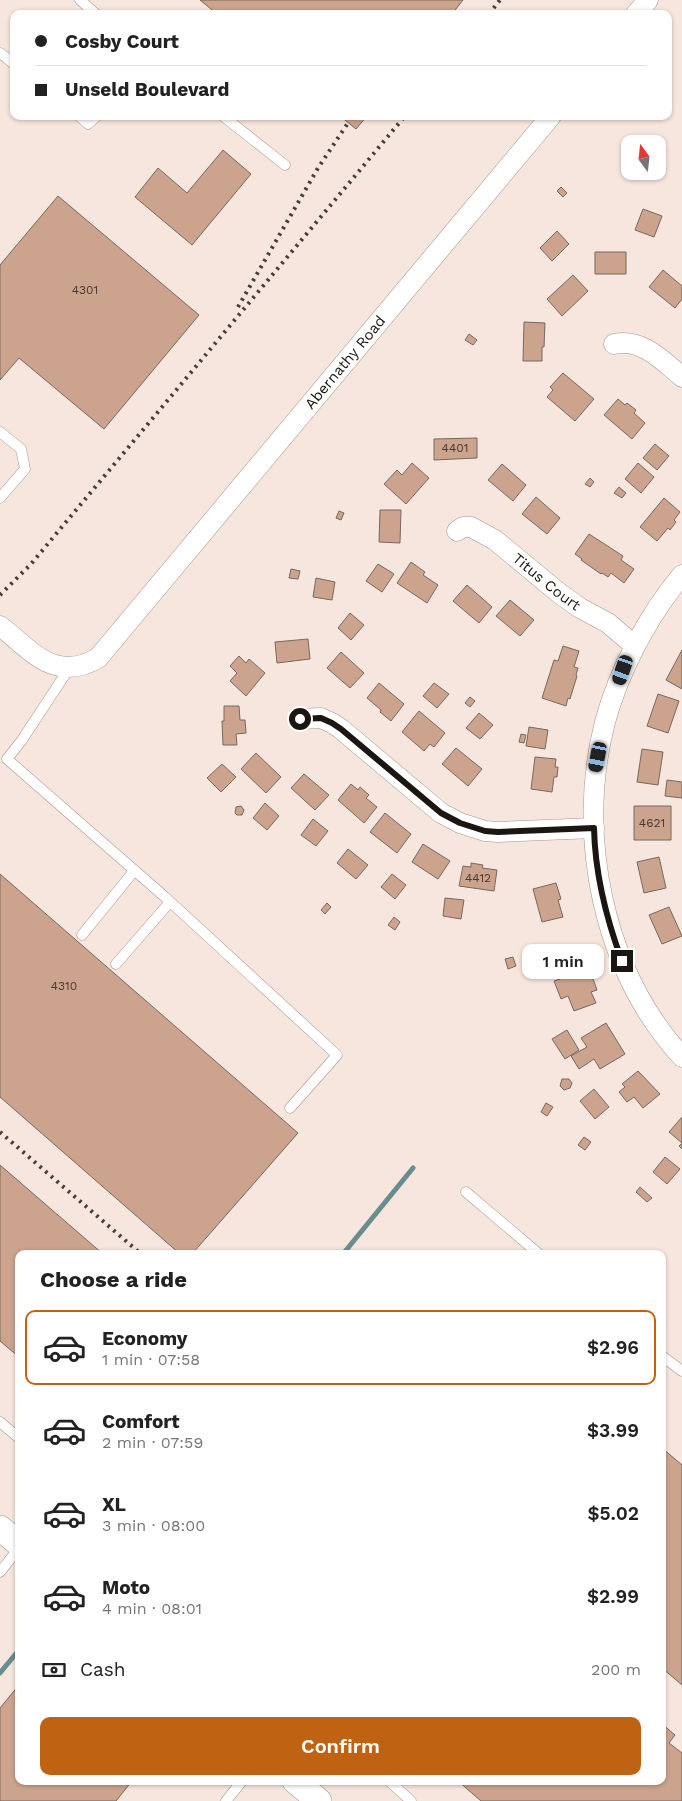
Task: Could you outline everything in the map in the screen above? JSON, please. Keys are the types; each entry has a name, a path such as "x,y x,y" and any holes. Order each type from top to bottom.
{"street":[{"path":"639,10 648,0"},
{"name":"Abernathy Road","path":"70,667 88,663 98,658 548,120"},
{"path":"614,344 625,342 645,348 682,377"},
{"name":"Titus Court","path":"457,531 463,527 470,526 496,540 559,593 580,608 608,623 635,646"},
{"path":"682,575 669,590 635,646 623,670 605,722 595,775 594,828 595,848 604,904 611,932 619,953 635,990 660,1030 682,1057"},
{"path":"0,626 44,661 51,665 70,667"},
{"path":"300,719 321,718 341,729 441,813 460,823 485,831 498,832 594,828"},
{"path":"0,1528 15,1542"},
{"path":"301,1785 319,1801"}],"lane":[{"path":"80,0 91,10"},
{"path":"0,53 10,61"},
{"path":"228,120 285,165"},
{"path":"0,432 21,450 25,469 0,498"},
{"path":"70,667 22,740 3,756 170,902 337,1055 290,1108"},
{"path":"82,935 134,871"},
{"path":"116,964 170,902"},
{"path":"466,1192 534,1250"},
{"path":"666,1359 682,1371"},
{"path":"0,1422 15,1435"},
{"path":"0,1572 15,1551"},
{"path":"226,1801 239,1785"},
{"path":"393,1785 411,1801"}],"building":[{"path":"200,0 463,0 455,10 212,10"},
{"path":"345,120 364,120 356,129"},
{"path":"223,150 251,174 192,245 135,197 158,168 187,193"},
{"path":"561,187 567,193 563,197 557,191"},
{"path":"58,196 199,315 104,429 19,358 0,380 0,265"},
{"path":"643,209 662,216 654,237 635,230"},
{"path":"557,231 569,244 552,261 540,248"},
{"path":"595,252 626,252 626,274 595,274"},
{"path":"663,270 682,286 682,299 675,308 649,287"},
{"path":"573,275 588,291 562,316 547,299"},
{"path":"524,322 545,323 542,361 523,361"},
{"path":"469,334 477,340 473,345 465,340"},
{"path":"563,373 594,399 575,421 547,397 553,390 550,387"},
{"path":"618,399 636,410 634,413 645,423 632,439 604,415"},
{"path":"477,438 477,458 434,460 434,439"},
{"path":"655,444 669,456 657,470 643,458"},
{"path":"412,463 429,478 406,504 384,484 397,470 402,475"},
{"path":"638,463 654,477 641,493 625,479"},
{"path":"502,464 526,485 513,501 488,480"},
{"path":"590,478 594,482 590,487 585,484"},
{"path":"619,487 626,493 622,498 614,493"},
{"path":"536,497 560,518 547,534 522,514"},
{"path":"664,498 680,512 670,530 668,528 657,541 640,527"},
{"path":"380,510 401,510 400,543 379,542"},
{"path":"339,511 344,513 341,520 336,518"},
{"path":"589,534 623,556 621,560 634,569 624,583 611,573 608,577 601,574 575,554"},
{"path":"411,562 425,572 423,575 438,585 427,603 397,583"},
{"path":"378,564 394,574 382,592 366,581"},
{"path":"291,569 300,571 298,579 289,578"},
{"path":"316,578 335,582 332,600 313,597"},
{"path":"467,585 492,607 479,623 453,601"},
{"path":"510,600 534,620 520,636 496,616"},
{"path":"350,613 364,625 351,640 338,628"},
{"path":"308,639 310,659 277,663 275,642"},
{"path":"563,646 579,651 574,667 578,668 577,676 566,706 542,698 554,660 558,661"},
{"path":"682,650 682,689 666,680"},
{"path":"341,652 364,673 350,688 327,668"},
{"path":"239,656 246,663 249,659 265,673 246,696 230,681 237,673 230,666"},
{"path":"379,683 404,704 391,721 367,698"},
{"path":"434,683 449,694 437,708 423,696"},
{"path":"658,694 679,701 668,733 647,726"},
{"path":"470,697 475,701 470,707 465,703"},
{"path":"224,706 239,706 240,720 245,720 246,733 236,734 237,745 223,745 222,721 224,721"},
{"path":"419,711 445,733 434,747 430,744 424,751 402,732"},
{"path":"479,713 493,725 480,739 466,728"},
{"path":"529,727 548,730 545,749 526,746"},
{"path":"521,734 526,735 524,743 519,742"},
{"path":"456,748 482,769 468,786 442,764"},
{"path":"642,749 663,752 658,785 637,782"},
{"path":"256,753 281,777 266,793 241,769"},
{"path":"535,757 556,759 555,767 558,767 557,777 554,777 552,792 531,789"},
{"path":"222,764 236,777 221,792 207,778"},
{"path":"304,774 329,795 315,810 291,788"},
{"path":"667,780 682,782 682,798 665,796"},
{"path":"351,784 358,790 360,787 369,795 366,798 377,807 364,823 338,800"},
{"path":"265,803 279,816 267,830 253,818"},
{"path":"241,806 244,810 242,815 237,815 235,813 236,807"},
{"path":"634,806 671,806 671,840 634,840"},
{"path":"385,813 411,834 397,853 370,832"},
{"path":"313,819 328,831 316,846 301,835"},
{"path":"423,844 450,861 438,879 412,862"},
{"path":"348,849 368,865 356,879 337,863"},
{"path":"659,857 666,888 644,893 637,862"},
{"path":"471,863 483,865 482,868 497,870 494,891 459,886 463,866 471,867"},
{"path":"0,874 298,1133 196,1250 175,1250 0,1097"},
{"path":"392,874 406,885 395,899 381,887"},
{"path":"556,883 561,899 558,900 563,917 542,922 533,889"},
{"path":"445,898 464,900 461,919 443,916"},
{"path":"327,903 331,907 325,914 321,910"},
{"path":"669,907 682,936 662,944 649,915"},
{"path":"394,917 400,922 395,930 388,925"},
{"path":"513,957 516,966 508,969 505,959"},
{"path":"575,959 580,972 583,971 586,978 592,976 597,990 591,992 596,1003 574,1011 568,996 561,999 554,981 560,979 555,966"},
{"path":"606,1023 625,1054 600,1069 594,1059 579,1069 571,1056 587,1047 581,1038"},
{"path":"567,1030 579,1050 565,1059 552,1039"},
{"path":"638,1071 660,1094 643,1108 634,1097 627,1102 619,1092 625,1087 622,1084"},
{"path":"562,1079 569,1079 572,1083 570,1088 564,1090 560,1086"},
{"path":"594,1089 609,1107 595,1119 580,1101"},
{"path":"546,1103 553,1107 547,1116 541,1112"},
{"path":"682,1117 682,1143 669,1132"},
{"path":"584,1137 591,1142 585,1150 578,1145"},
{"path":"665,1157 680,1169 667,1184 653,1172"},
{"path":"0,1165 98,1250 15,1250 15,1354 0,1341"},
{"path":"640,1187 652,1198 647,1202 636,1192"},
{"path":"666,1451 682,1465 682,1685 666,1671"},
{"path":"15,1690 15,1785 129,1785 116,1801 0,1801 0,1708"},
{"path":"666,1727 675,1735 669,1743 682,1753 682,1801 481,1801 463,1785 666,1785"}],"waterway":[{"path":"346,1250 413,1168"},
{"path":"0,1673 15,1655"}],"railway":[{"path":"492,10 500,0"},
{"path":"0,595 31,564 402,120"},
{"path":"238,307 318,168 348,123"},
{"path":"0,1132 136,1250"}],"route":[{"path":"300,719 321,718 332,723 441,813 460,823 485,831 498,832 594,828 595,848 604,904 611,932 622,961"}]}
